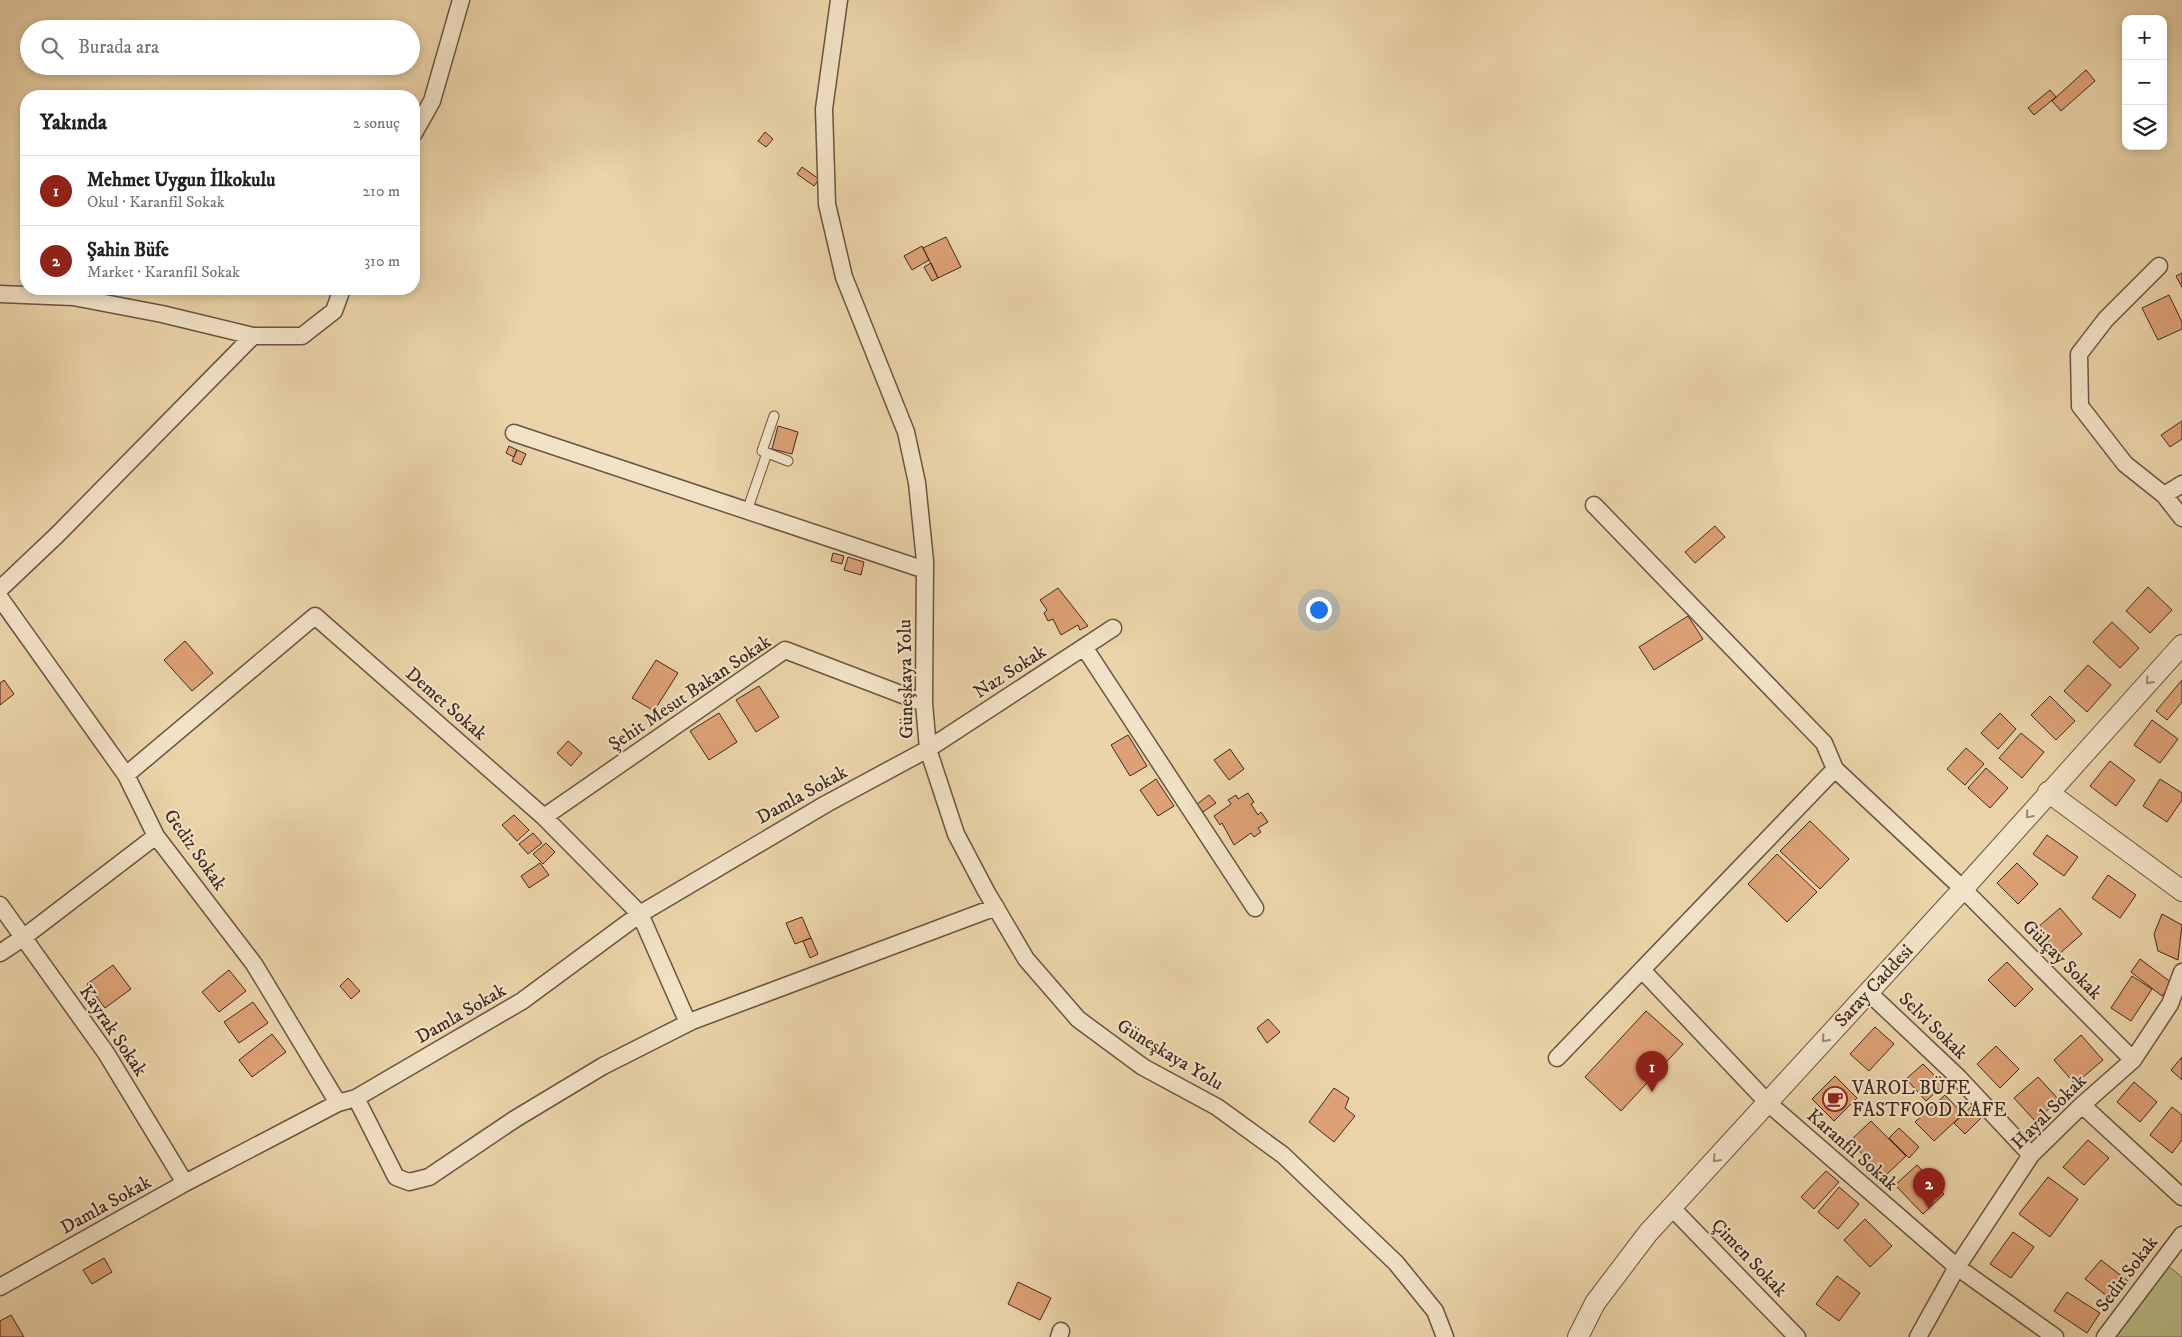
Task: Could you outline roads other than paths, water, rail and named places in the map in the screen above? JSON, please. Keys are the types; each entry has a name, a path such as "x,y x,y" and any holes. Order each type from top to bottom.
{"street":[{"path":"420,122 432,101 461,0"},
{"name":"Güneşkaya Yolu","path":"839,0 824,110 827,204 844,276 906,432 917,483 925,570 924,703 928,749 956,834 1026,959 1078,1019 1143,1067 1217,1107 1284,1155 1396,1263 1435,1311 1445,1337"},
{"path":"2159,266 2106,319 2079,354 2080,406 2125,464 2164,495 2182,518"},
{"path":"0,294 20,295"},
{"path":"24,295 73,297 162,314 253,336 302,336 334,311 340,295"},
{"path":"0,589 57,535 253,336"},
{"path":"514,433 925,570"},
{"path":"2164,495 2182,484"},
{"path":"1557,1058 1643,971 1835,769 1824,743 1594,505"},
{"name":"Gediz Sokak","path":"0,598 126,775 156,836 254,964 338,1103"},
{"name":"Demet Sokak","path":"126,775 315,616 544,817 640,914 688,1023"},
{"name":"Naz Sokak","path":"928,749 1113,628"},
{"path":"1084,647 1255,908"},
{"name":"Şehit Mesut Bakan Sokak","path":"544,817 785,650 924,703"},
{"name":"Saray Caddesi","path":"1578,1337 1595,1303 1648,1233 1963,890 2048,792 2179,655"},
{"name":"Damla Sokak","path":"0,1287 186,1183 338,1103 356,1098 522,1001 640,914 826,804 928,749"},
{"name":"Gülçay Sokak","path":"1835,769 1963,890 2133,1060"},
{"path":"2048,792 2182,891"},
{"path":"0,953 24,937 156,836"},
{"name":"Kayrak Sokak","path":"0,905 106,1052 186,1183"},
{"path":"356,1098 396,1177 409,1182 429,1177 515,1119 603,1066 688,1023 996,908"},
{"name":"Karanfil Sokak","path":"1643,971 1768,1102 1957,1268 2055,1337"},
{"name":"Hayal Sokak","path":"1918,1337 1957,1268 2031,1155 2082,1105 2133,1060 2170,1004 2182,972"},
{"name":"Selvi Sokak","path":"1868,992 1958,1077 2031,1155"},
{"path":"2082,1105 2182,1197"},
{"name":"Çimen Sokak","path":"1672,1208 1797,1337"},
{"name":"Sedir Sokak","path":"2104,1337 2176,1257 2182,1235"}],"lane":[{"path":"774,416 762,452 788,461"},
{"path":"747,511 766,453"}],"place":[{"name":"Mehmet Uygun İlkokulu","path":"1652,1092"},
{"name":"VAROL BÜFE FASTFOOD KAFE","path":"1835,1099"},
{"name":"Şahin Büfe","path":"1929,1209"}]}
